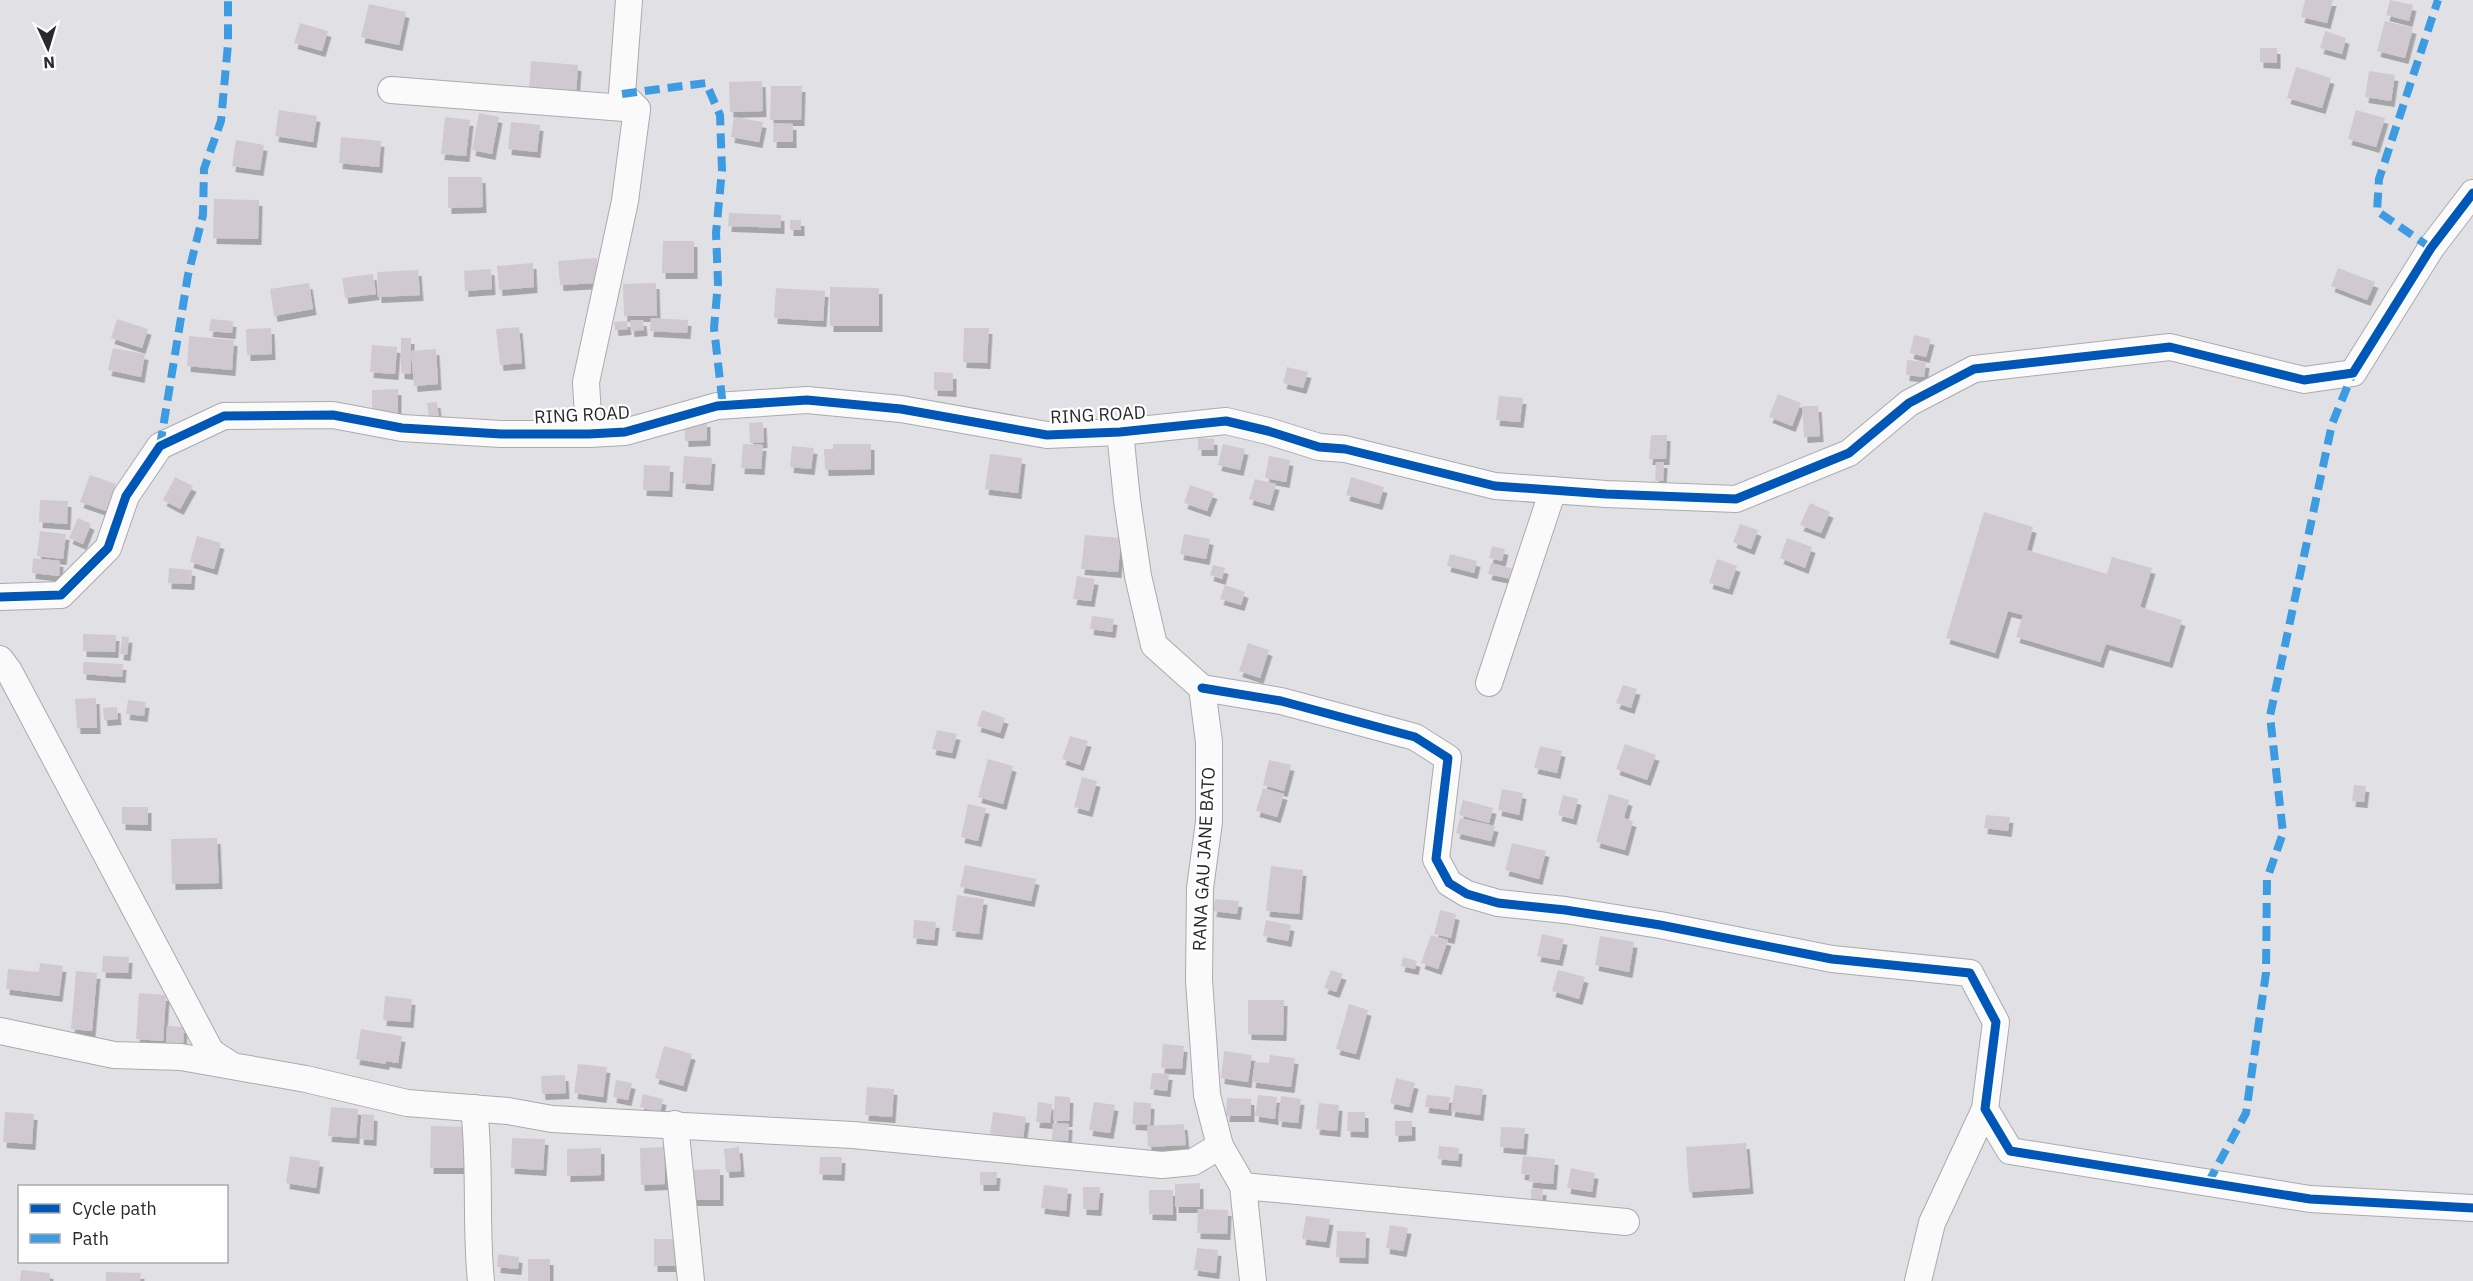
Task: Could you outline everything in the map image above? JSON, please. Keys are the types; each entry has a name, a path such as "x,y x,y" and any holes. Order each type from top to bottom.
{"street":[{"path":"629,0 622,94 637,109"},
{"path":"392,90 637,109"},
{"path":"589,434 586,382 625,201 637,109"},
{"name":"RING ROAD","path":"0,597 61,595 108,548 126,496 160,446 224,416 333,415 402,428 501,434 589,434 625,432 717,405 807,400 901,409 1047,435 1120,432 1226,421 1319,447 1345,449 1495,486 1736,499 1849,453 1910,403 1974,369 2170,347 2304,380 2353,373 2431,248 2473,193"},
{"path":"1120,432 1138,576 1154,645 1202,688 1281,700 1416,737 1448,758 1436,859 1449,883 1467,894 1498,903 1565,910 1660,925 1832,958 1970,973 1996,1022 1985,1108 1932,1223 1918,1281"},
{"path":"1489,683 1553,490"},
{"path":"0,659 9,671 211,1052 234,1067"},
{"name":"RANA GAU JANE BATO","path":"1202,688 1209,742 1209,822 1200,888 1199,980 1207,1095 1220,1146 1243,1186"},
{"path":"0,1031 114,1055 181,1057 306,1079 407,1103 508,1111 552,1119 853,1135 1162,1165 1192,1162 1220,1146"},
{"path":"474,1108 478,1141 481,1281"},
{"path":"1985,1108 2010,1151 2310,1199 2473,1208"},
{"path":"675,1124 691,1281"},
{"path":"1252,1281 1243,1186 1626,1222"}],"building":[{"path":"2305,0 2333,0 2327,23 2301,17"},
{"path":"2390,0 2413,5 2409,21 2386,15"},
{"path":"369,4 406,12 399,45 361,37"},
{"path":"2385,21 2413,28 2405,58 2377,51"},
{"path":"300,23 328,31 322,51 294,43"},
{"path":"2325,31 2346,38 2342,54 2320,48"},
{"path":"2260,48 2277,48 2277,63 2260,62"},
{"path":"531,61 578,65 576,95 529,90"},
{"path":"2296,67 2331,78 2322,108 2287,98"},
{"path":"2369,71 2395,75 2391,101 2365,97"},
{"path":"762,81 763,111 730,112 729,82"},
{"path":"771,86 802,86 801,120 770,120"},
{"path":"279,110 317,116 313,142 275,136"},
{"path":"2356,110 2385,118 2376,147 2348,139"},
{"path":"479,113 499,117 492,154 472,150"},
{"path":"445,117 470,120 466,156 441,154"},
{"path":"734,117 763,122 759,142 731,137"},
{"path":"511,122 540,125 537,152 508,149"},
{"path":"774,123 793,124 793,142 773,142"},
{"path":"341,137 381,141 379,167 339,163"},
{"path":"236,140 264,145 260,170 232,166"},
{"path":"448,177 482,177 483,207 448,208"},
{"path":"214,199 259,200 258,239 213,238"},
{"path":"729,213 781,215 781,228 728,226"},
{"path":"790,220 801,220 801,230 790,230"},
{"path":"663,241 694,241 694,273 662,273"},
{"path":"597,258 598,283 560,285 558,261"},
{"path":"533,263 534,287 499,290 497,266"},
{"path":"2338,268 2375,282 2367,300 2331,286"},
{"path":"491,269 492,289 465,291 464,271"},
{"path":"418,270 420,295 378,297 377,272"},
{"path":"373,274 376,294 345,298 342,278"},
{"path":"309,283 313,309 274,316 270,289"},
{"path":"656,283 657,316 624,316 623,284"},
{"path":"830,287 879,288 879,326 830,326"},
{"path":"776,288 825,291 823,321 774,318"},
{"path":"651,318 688,320 687,333 650,331"},
{"path":"117,319 148,329 142,348 111,338"},
{"path":"211,319 233,321 232,333 209,331"},
{"path":"630,320 643,320 644,330 631,331"},
{"path":"627,321 628,329 615,330 614,322"},
{"path":"519,327 522,363 500,365 496,329"},
{"path":"271,328 272,354 247,355 246,329"},
{"path":"964,328 989,328 987,363 963,362"},
{"path":"1914,335 1931,339 1926,357 1910,353"},
{"path":"189,336 234,340 232,370 187,366"},
{"path":"401,338 411,338 411,374 401,373"},
{"path":"372,345 397,347 395,374 370,372"},
{"path":"113,348 145,354 141,377 108,370"},
{"path":"436,349 438,384 414,386 411,351"},
{"path":"1907,360 1926,362 1924,377 1906,375"},
{"path":"1287,367 1308,372 1303,388 1283,383"},
{"path":"934,372 953,373 953,391 934,390"},
{"path":"398,389 398,415 372,415 372,390"},
{"path":"1778,394 1801,403 1792,426 1769,417"},
{"path":"1499,396 1523,398 1520,422 1496,420"},
{"path":"437,402 439,418 429,418 427,403"},
{"path":"1802,406 1818,406 1820,436 1804,437"},
{"path":"707,421 707,440 685,441 684,422"},
{"path":"763,422 764,442 750,443 749,423"},
{"path":"1651,435 1667,435 1666,459 1649,459"},
{"path":"1198,438 1214,439 1214,450 1198,450"},
{"path":"743,444 763,445 761,469 741,468"},
{"path":"833,444 871,444 871,469 825,470 824,449 833,449"},
{"path":"1223,444 1245,449 1240,470 1218,465"},
{"path":"792,446 814,448 811,469 790,467"},
{"path":"990,454 1022,458 1018,493 985,489"},
{"path":"684,456 712,458 710,485 682,483"},
{"path":"1269,456 1290,460 1286,482 1265,478"},
{"path":"1656,462 1664,462 1663,481 1655,481"},
{"path":"644,465 670,466 669,491 643,490"},
{"path":"90,475 116,484 106,511 80,502"},
{"path":"175,477 193,486 180,509 163,500"},
{"path":"1351,477 1384,487 1379,504 1346,495"},
{"path":"1255,479 1276,484 1270,505 1249,499"},
{"path":"1190,485 1214,493 1207,511 1184,503"},
{"path":"40,500 68,501 67,524 39,522"},
{"path":"1810,503 1830,512 1821,533 1800,525"},
{"path":"1984,512 2033,527 2027,550 2107,574 2112,557 2152,568 2140,607 2182,620 2169,662 2106,644 2100,662 2016,637 2023,615 2008,611 1995,653 1946,638"},
{"path":"78,518 91,524 83,544 69,538"},
{"path":"1740,524 1758,530 1751,549 1733,542"},
{"path":"40,531 66,534 63,559 37,556"},
{"path":"1184,534 1210,539 1206,559 1180,554"},
{"path":"1085,535 1121,538 1118,572 1081,569"},
{"path":"197,536 221,543 214,569 190,562"},
{"path":"1787,538 1812,547 1805,568 1780,558"},
{"path":"1492,546 1505,549 1502,561 1489,558"},
{"path":"1450,554 1477,561 1474,573 1447,566"},
{"path":"33,558 60,561 59,576 32,573"},
{"path":"1717,559 1737,566 1729,589 1709,583"},
{"path":"1491,563 1514,569 1511,579 1488,574"},
{"path":"1213,565 1225,568 1222,579 1210,575"},
{"path":"169,568 192,570 191,584 168,583"},
{"path":"1077,576 1095,579 1091,601 1073,599"},
{"path":"1225,585 1245,592 1241,605 1220,599"},
{"path":"1092,616 1114,619 1112,632 1090,629"},
{"path":"83,634 116,635 115,652 83,651"},
{"path":"122,636 129,637 127,655 120,654"},
{"path":"1248,643 1269,650 1260,678 1239,671"},
{"path":"83,662 123,664 122,677 83,674"},
{"path":"1623,685 1637,689 1631,708 1616,703"},
{"path":"96,698 97,728 77,728 75,699"},
{"path":"128,700 146,702 144,716 126,714"},
{"path":"117,707 118,719 104,720 103,708"},
{"path":"982,710 1005,718 1000,733 977,726"},
{"path":"937,730 957,734 952,753 932,749"},
{"path":"1070,736 1088,741 1080,765 1062,759"},
{"path":"1625,744 1656,755 1647,780 1616,769"},
{"path":"1540,746 1562,751 1557,773 1534,768"},
{"path":"988,759 1013,766 1003,804 978,797"},
{"path":"1269,760 1291,765 1284,791 1263,785"},
{"path":"1082,777 1097,781 1089,811 1074,807"},
{"path":"2354,785 2366,786 2364,802 2352,801"},
{"path":"1263,788 1284,794 1277,817 1256,811"},
{"path":"1502,789 1523,793 1519,815 1498,810"},
{"path":"1609,794 1629,800 1624,818 1633,821 1625,850 1596,842"},
{"path":"1563,795 1578,799 1573,819 1558,815"},
{"path":"1463,800 1493,808 1489,823 1459,815"},
{"path":"968,804 986,808 978,841 961,837"},
{"path":"122,807 148,807 148,825 122,824"},
{"path":"1986,815 2010,817 2008,831 1984,828"},
{"path":"1460,818 1495,826 1491,841 1456,833"},
{"path":"217,838 219,883 172,884 171,839"},
{"path":"1512,843 1546,851 1539,879 1505,870"},
{"path":"965,865 1036,879 1031,901 960,887"},
{"path":"1271,866 1303,870 1299,914 1266,911"},
{"path":"957,895 984,899 979,934 952,931"},
{"path":"1215,899 1239,901 1237,914 1213,911"},
{"path":"1440,910 1456,914 1451,938 1434,934"},
{"path":"914,920 936,922 934,940 913,938"},
{"path":"1266,920 1291,925 1288,941 1263,936"},
{"path":"1542,934 1564,939 1559,960 1537,956"},
{"path":"1431,935 1448,940 1438,969 1421,963"},
{"path":"1600,936 1634,942 1629,972 1595,965"},
{"path":"103,956 129,957 128,973 102,972"},
{"path":"1403,957 1417,961 1415,969 1401,966"},
{"path":"40,963 63,966 59,996 6,989 8,969 39,972"},
{"path":"1331,970 1343,974 1336,992 1324,988"},
{"path":"1558,970 1585,977 1579,999 1552,991"},
{"path":"76,971 97,973 92,1031 71,1029"},
{"path":"139,993 166,995 163,1041 136,1039"},
{"path":"385,996 412,999 410,1022 383,1020"},
{"path":"1248,1000 1284,1000 1283,1035 1248,1034"},
{"path":"1349,1004 1368,1010 1356,1054 1336,1049"},
{"path":"167,1026 184,1027 183,1044 166,1043"},
{"path":"361,1029 402,1036 398,1063 386,1061 386,1064 356,1059"},
{"path":"1163,1044 1184,1046 1182,1069 1161,1068"},
{"path":"664,1046 692,1054 683,1086 655,1078"},
{"path":"1224,1051 1252,1055 1248,1082 1221,1078"},
{"path":"1270,1055 1295,1058 1291,1087 1252,1082 1255,1062 1269,1063"},
{"path":"578,1064 607,1067 603,1097 574,1093"},
{"path":"1152,1073 1169,1074 1167,1091 1150,1089"},
{"path":"565,1075 566,1093 542,1094 541,1076"},
{"path":"1396,1078 1415,1083 1409,1107 1390,1103"},
{"path":"616,1080 632,1083 628,1100 613,1097"},
{"path":"1455,1085 1483,1089 1480,1115 1451,1111"},
{"path":"867,1087 894,1089 892,1117 865,1115"},
{"path":"643,1094 663,1099 660,1113 640,1107"},
{"path":"1258,1095 1277,1097 1275,1119 1255,1116"},
{"path":"1427,1095 1450,1097 1448,1110 1425,1107"},
{"path":"1055,1096 1070,1097 1069,1121 1053,1121"},
{"path":"1281,1096 1301,1099 1298,1123 1278,1121"},
{"path":"1227,1098 1251,1099 1251,1116 1226,1116"},
{"path":"1038,1102 1052,1104 1050,1123 1036,1122"},
{"path":"1094,1102 1115,1105 1110,1133 1089,1130"},
{"path":"1134,1102 1151,1103 1150,1125 1132,1124"},
{"path":"1319,1103 1339,1105 1337,1131 1316,1129"},
{"path":"331,1107 358,1109 356,1138 328,1136"},
{"path":"5,1112 34,1114 32,1144 3,1142"},
{"path":"993,1112 1026,1117 1023,1139 990,1135"},
{"path":"1348,1112 1365,1112 1365,1132 1347,1131"},
{"path":"362,1114 374,1115 373,1140 360,1139"},
{"path":"1395,1121 1412,1121 1412,1135 1395,1136"},
{"path":"1053,1123 1069,1124 1068,1141 1052,1140"},
{"path":"1184,1124 1186,1145 1148,1147 1147,1126"},
{"path":"431,1126 469,1127 469,1168 430,1168"},
{"path":"1501,1127 1525,1128 1523,1149 1500,1147"},
{"path":"512,1138 545,1139 543,1170 511,1168"},
{"path":"1746,1143 1750,1188 1689,1192 1686,1147"},
{"path":"1439,1146 1459,1148 1458,1161 1438,1159"},
{"path":"664,1147 665,1184 641,1185 640,1148"},
{"path":"739,1147 741,1171 726,1172 724,1149"},
{"path":"601,1148 601,1175 567,1176 567,1149"},
{"path":"290,1156 320,1161 316,1188 286,1183"},
{"path":"1523,1156 1555,1159 1553,1184 1529,1182 1530,1175 1521,1174"},
{"path":"820,1157 842,1157 841,1175 819,1174"},
{"path":"1571,1168 1595,1173 1592,1192 1567,1188"},
{"path":"720,1169 720,1200 690,1200 690,1170"},
{"path":"980,1172 997,1172 996,1185 980,1185"},
{"path":"1200,1183 1200,1207 1175,1207 1175,1184"},
{"path":"1044,1185 1068,1188 1066,1211 1041,1208"},
{"path":"1083,1187 1100,1187 1098,1210 1083,1209"},
{"path":"1531,1189 1543,1189 1542,1202 1531,1202"},
{"path":"1149,1190 1173,1190 1173,1215 1149,1214"},
{"path":"1198,1209 1228,1210 1227,1234 1197,1233"},
{"path":"1306,1216 1330,1219 1326,1242 1302,1239"},
{"path":"1390,1225 1408,1228 1403,1251 1386,1248"},
{"path":"1337,1231 1366,1232 1365,1258 1336,1257"},
{"path":"654,1239 678,1239 677,1266 654,1266"},
{"path":"1197,1248 1218,1250 1216,1273 1194,1270"},
{"path":"498,1254 519,1257 518,1269 497,1267"},
{"path":"528,1259 550,1259 550,1281 528,1281"},
{"path":"21,1270 50,1273 50,1281 20,1281"},
{"path":"106,1272 141,1273 140,1281 106,1281"}],"marked path":[{"path":"160,446 188,275 203,215 204,169 221,121 228,44 228,0"},
{"path":"2431,248 2377,211 2379,179 2438,0"},
{"path":"622,94 706,83 720,115 722,170 716,233 718,283 714,328 722,398 717,406"},
{"path":"2208,1183 2246,1113 2266,973 2267,879 2283,833 2270,716 2332,424 2353,373"}],"cycle path":[{"path":"0,597 61,595 108,548 126,496 160,446 224,416 333,415 402,428 501,434 589,434 625,432 717,406 807,400 901,409 1047,435 1120,432 1226,421 1319,447 1345,449 1495,486 1606,494 1736,499 1849,453 1909,403 1974,369 2170,347 2304,380 2353,373 2431,248 2473,193"},
{"path":"1202,688 1281,701 1415,737 1448,758 1436,859 1449,883 1467,894 1498,903 1565,910 1660,925 1832,959 1970,973 1996,1022 1985,1109 2010,1151 2310,1199 2473,1208"}]}
